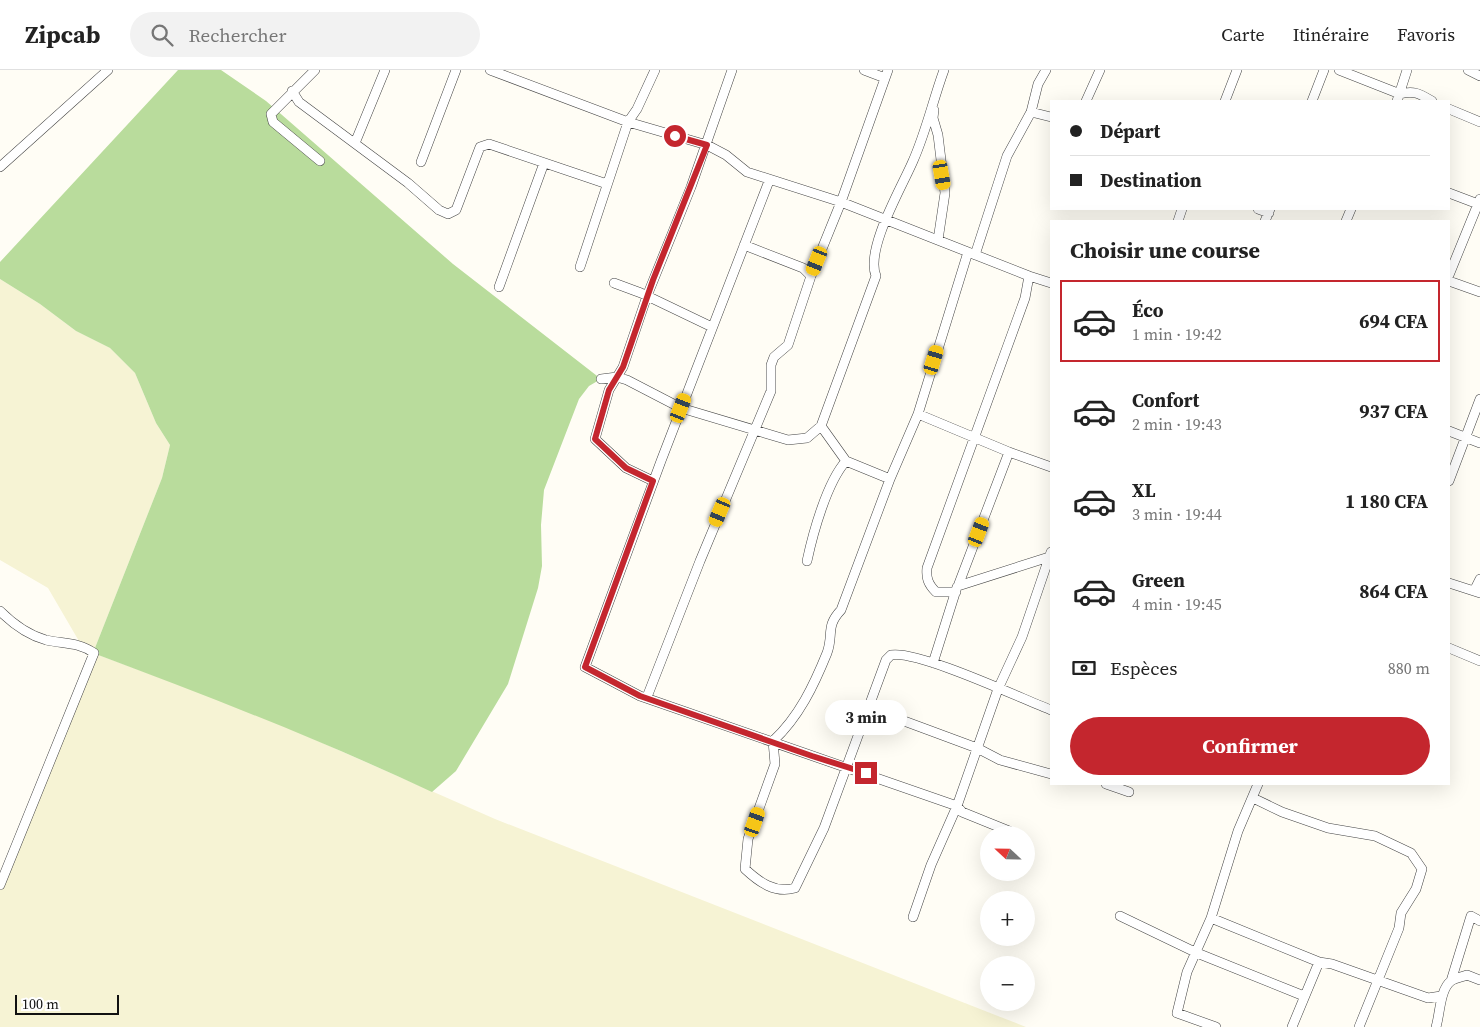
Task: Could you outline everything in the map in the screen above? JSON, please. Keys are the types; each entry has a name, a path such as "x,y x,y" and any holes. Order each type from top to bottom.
{"street":[{"path":"0,167 108,70"},
{"path":"315,70 271,114 273,122 320,161"},
{"path":"355,143 386,70"},
{"path":"421,162 456,70"},
{"path":"490,70 628,122 707,145 747,172 769,181 841,202 1050,283"},
{"path":"580,267 628,122 637,109 654,70"},
{"path":"653,481 626,468 595,439 609,390 623,367 647,296 707,145 732,70"},
{"path":"647,698 771,391 771,364 774,357 788,345 811,276 841,202 886,74 864,70"},
{"path":"601,379 616,377 640,385 681,408 788,440 807,438 821,426 876,276 872,267 885,219 913,161 944,70"},
{"path":"1046,70 1038,84 1032,112 1007,156 971,253 918,414 890,479 841,610 831,622 830,644 824,659 798,712 773,741 775,764 748,839 745,870 759,882 778,889 787,890 794,888 824,828 886,660 891,655 899,654 933,663 1050,710"},
{"path":"1086,100 1100,70"},
{"path":"1225,100 1237,70"},
{"path":"1312,100 1324,70"},
{"path":"1339,70 1398,98"},
{"path":"1398,98 1407,70"},
{"path":"1468,70 1480,76"},
{"path":"292,91 300,102 408,183 439,210 448,214 456,210 480,147 489,144 607,184"},
{"path":"1398,98 1410,91 1417,92 1430,100"},
{"path":"936,98 933,118 938,135 939,158 945,193 938,240"},
{"path":"1450,109 1480,122"},
{"path":"1032,112 1050,117"},
{"path":"499,287 544,163"},
{"path":"769,181 653,481 585,667 647,698 957,806 962,812 997,826"},
{"path":"1450,193 1479,202 1450,273"},
{"path":"744,245 803,268 811,276"},
{"path":"913,917 931,865 957,806 998,689 1048,573 1050,555 957,589 936,592 930,586 926,576 927,568 1025,298 1029,276"},
{"path":"1450,281 1480,292"},
{"path":"614,283 647,296 712,327"},
{"path":"1450,479 1464,446 1465,437 1480,399"},
{"path":"918,414 1009,452 1050,467"},
{"path":"821,426 846,461 890,479"},
{"path":"1450,431 1480,443"},
{"path":"933,663 957,589 1009,452"},
{"path":"807,560 830,484 846,461"},
{"path":"1450,583 1477,592 1480,579"},
{"path":"0,611 18,627 44,640 76,644 94,653 0,885"},
{"path":"1450,648 1480,661"},
{"path":"869,708 977,748 1021,767 1050,774"},
{"path":"1109,785 1129,792"},
{"path":"1216,1027 1177,1014 1188,972 1211,918 1238,831 1258,785"},
{"path":"1253,798 1282,812 1328,828 1375,836 1411,853 1422,869 1416,888 1401,913 1399,928 1359,1027"},
{"path":"1120,916 1197,953 1304,996"},
{"path":"1436,1027 1441,1012 1441,996 1450,981 1470,916 1480,920"},
{"path":"1211,918 1319,962 1332,964 1428,998 1441,996"},
{"path":"1292,1027 1319,962"},
{"path":"1450,981 1467,975 1480,980"}],"shaded area":[{"path":"0,279 40,304 76,331 110,348 135,373 156,423 170,445 162,478 93,653 250,711 495,819 980,1009 980,1011 985,1011 1026,1027 0,1027 0,879 90,660 48,588 0,560"}],"green space":[{"path":"178,70 221,70 266,101 453,264 601,379 589,386 579,399 544,490 541,525 542,566 538,588 508,684 456,771 432,792 264,719 93,653 162,478 170,445 156,423 135,373 110,348 76,331 40,304 0,279 0,262"}],"route":[{"path":"675,136 707,145 653,280 623,367 609,390 595,439 626,468 653,481 585,667 640,696 866,773"}]}
